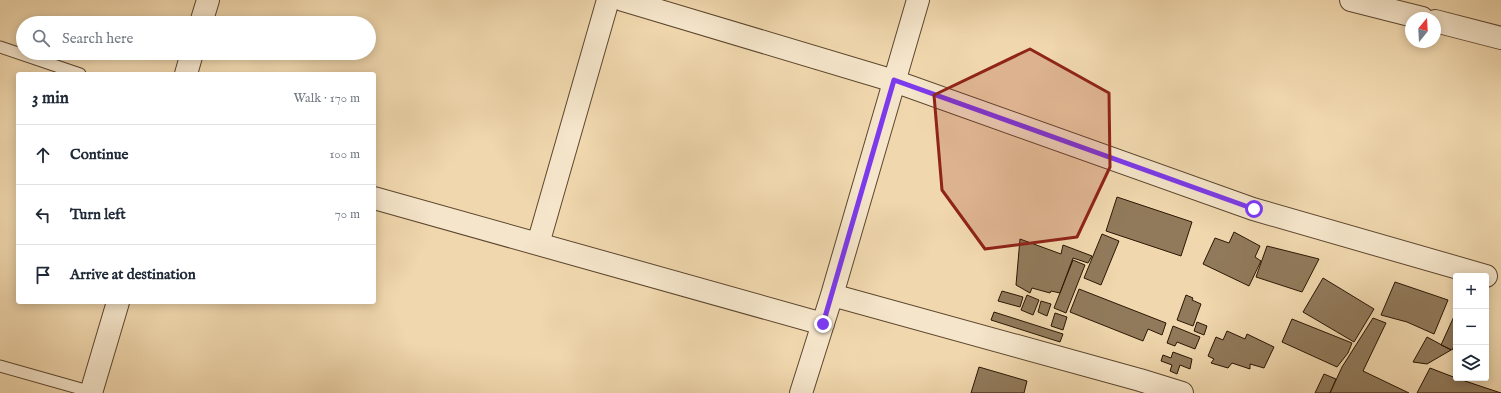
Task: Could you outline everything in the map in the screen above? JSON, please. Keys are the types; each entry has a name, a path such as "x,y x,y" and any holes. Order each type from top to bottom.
{"street":[{"path":"203,16 208,0"},
{"path":"538,244 608,0"},
{"path":"623,0 894,80 1254,209 1476,273"},
{"path":"801,393 832,295 918,0"},
{"path":"1351,0 1405,14"},
{"path":"1441,23 1501,38"},
{"path":"187,72 190,60"},
{"path":"376,199 823,324"},
{"path":"1489,277 1501,280"},
{"path":"832,295 1182,393"},
{"path":"93,392 117,304"}],"lane":[{"path":"0,47 16,52"},
{"path":"39,60 74,72"},
{"path":"0,366 93,392"}],"highlighted area":[{"path":"1030,49 1109,93 1110,167 1077,237 985,249 942,190 934,95"}],"building":[{"path":"1117,197 1192,222 1181,256 1106,231"},
{"path":"1234,232 1260,246 1255,257 1261,261 1249,286 1203,264 1215,238 1229,243"},
{"path":"1102,234 1119,241 1101,285 1084,278"},
{"path":"1020,239 1061,254 1063,245 1092,256 1088,263 1073,258 1060,293 1051,291 1050,293 1032,288 1030,293 1016,285"},
{"path":"1267,246 1319,259 1302,292 1256,277"},
{"path":"1073,260 1085,265 1066,313 1054,308"},
{"path":"1323,278 1374,309 1354,342 1303,312"},
{"path":"1395,282 1448,300 1434,334 1407,322 1381,315"},
{"path":"1079,289 1166,323 1162,335 1148,329 1143,341 1070,312"},
{"path":"1002,291 1023,297 1020,307 998,301"},
{"path":"1027,295 1039,300 1033,315 1021,310"},
{"path":"1186,295 1193,298 1192,300 1201,304 1193,326 1177,320"},
{"path":"1041,301 1051,304 1047,316 1038,312"},
{"path":"994,312 1063,334 1060,342 991,320"},
{"path":"1055,313 1067,317 1063,330 1051,326"},
{"path":"1373,318 1386,323 1363,371 1409,393 1330,393 1342,367"},
{"path":"1292,319 1352,343 1348,353 1337,367 1282,342"},
{"path":"1453,319 1453,348 1452,350 1441,345"},
{"path":"1197,322 1207,326 1204,335 1194,331"},
{"path":"1173,326 1200,337 1195,349 1177,342 1175,346 1167,343"},
{"path":"1227,331 1245,339 1247,334 1274,347 1264,368 1250,364 1250,369 1232,363 1228,368 1211,363 1214,359 1208,356 1216,337 1223,340"},
{"path":"1427,337 1451,350 1427,364 1413,362"},
{"path":"1173,352 1192,359 1190,369 1180,365 1177,374 1170,371 1172,365 1161,361 1163,355 1171,358"},
{"path":"979,367 1027,381 1024,393 971,393"},
{"path":"1430,368 1453,377 1453,381 1465,381 1501,393 1417,393"},
{"path":"1324,374 1336,379 1330,393 1315,393"}],"route":[{"path":"823,324 894,80 1254,209"}]}
